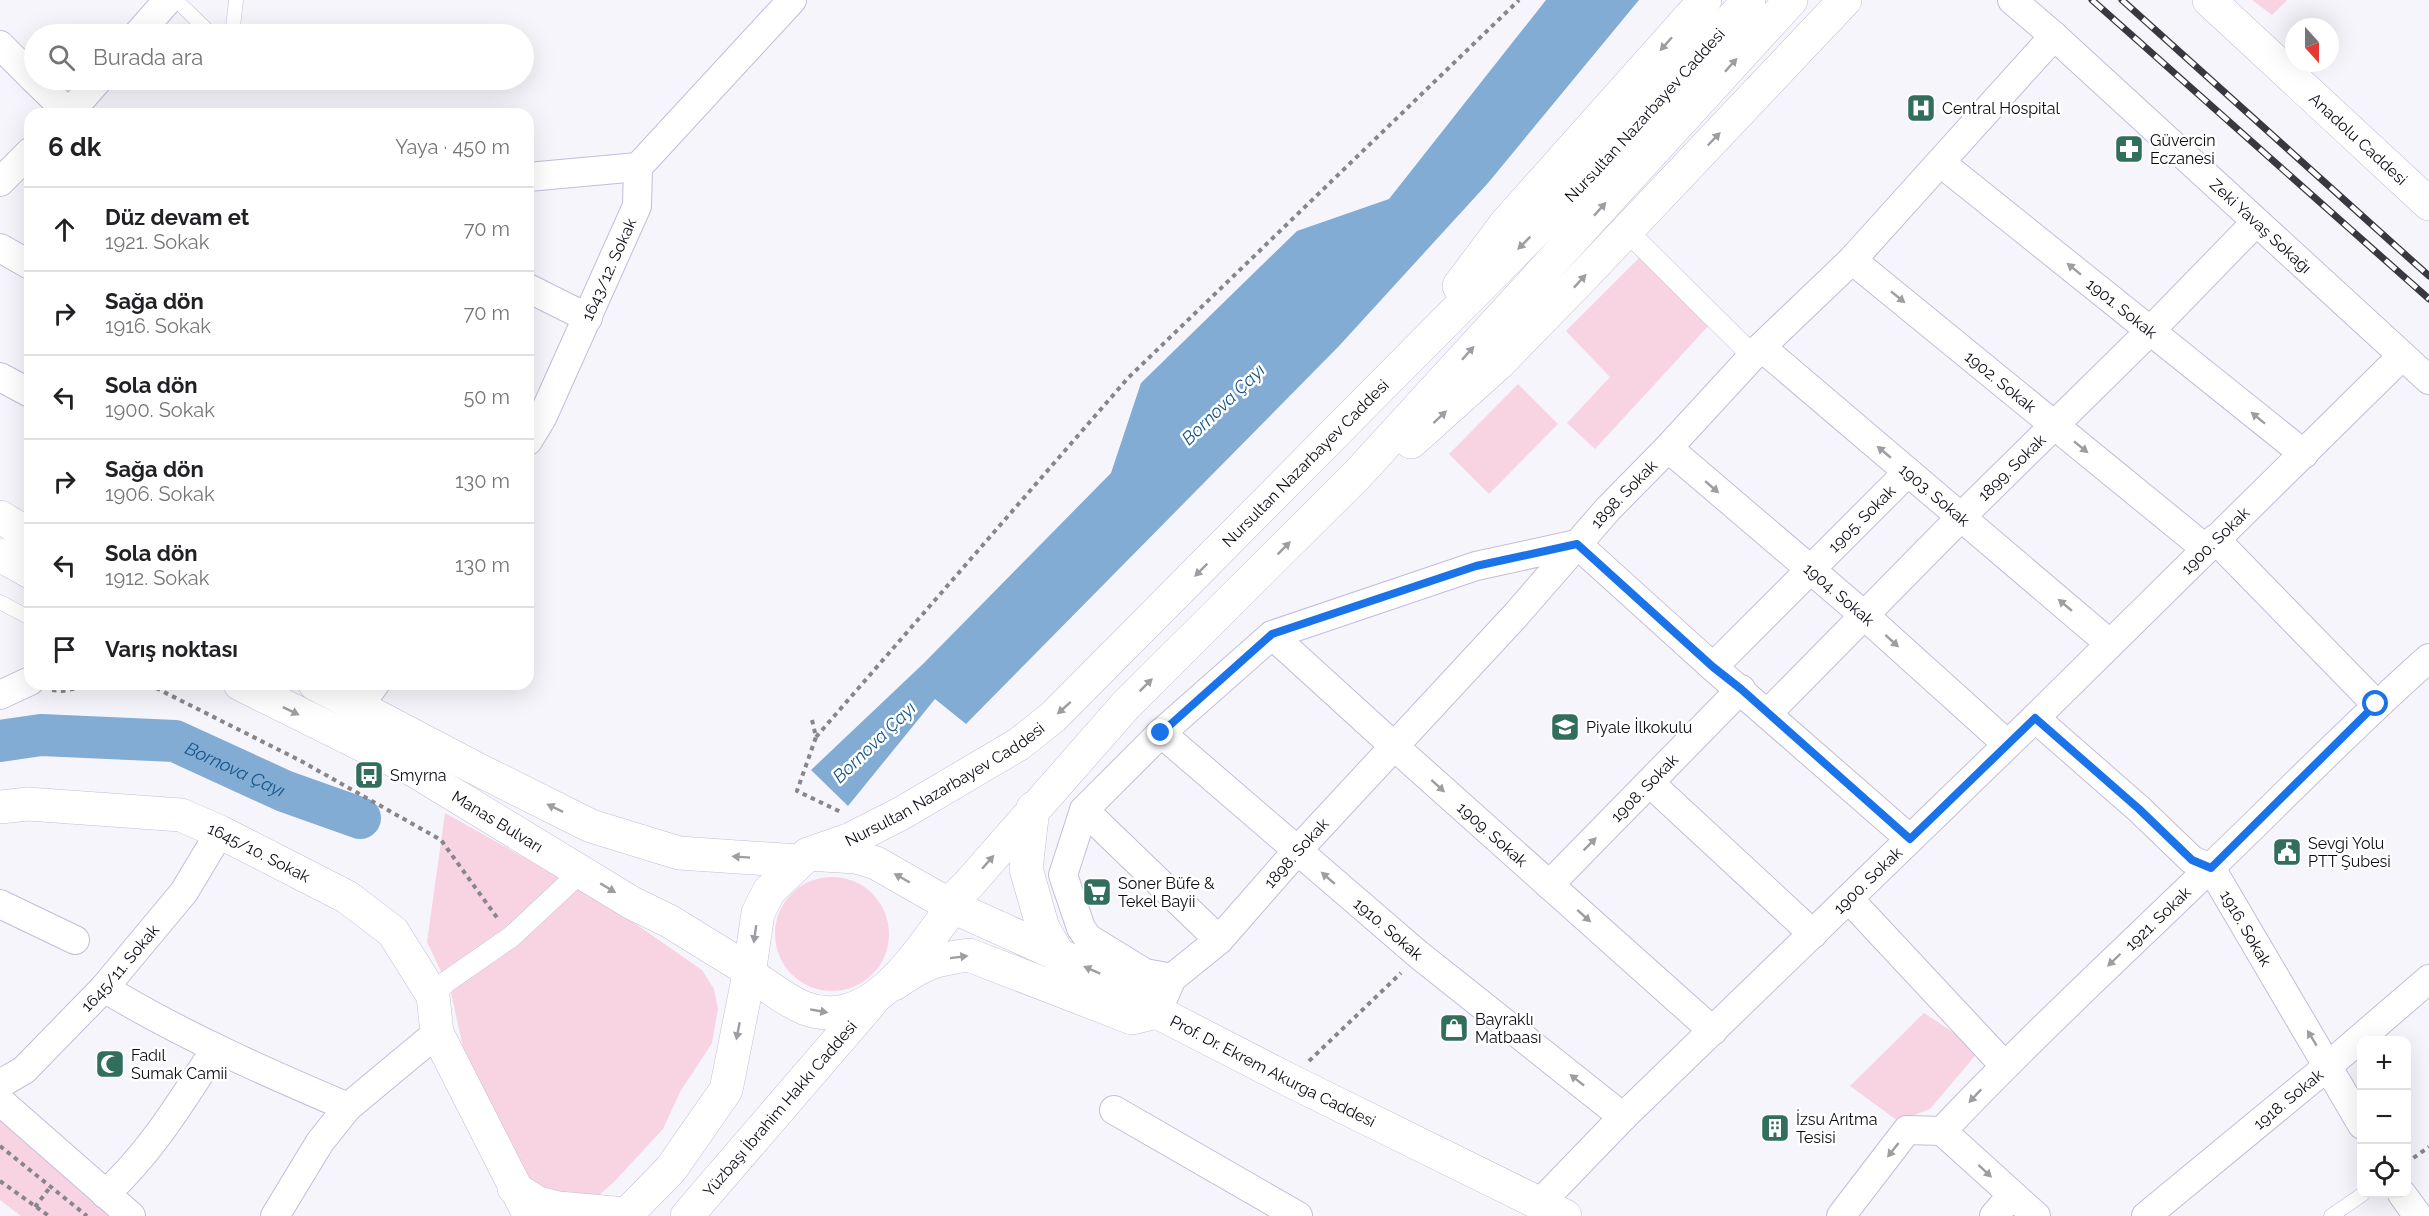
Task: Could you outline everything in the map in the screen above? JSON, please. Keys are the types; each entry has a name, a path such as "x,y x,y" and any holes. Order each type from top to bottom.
{"main road":[{"path":"1405,364 1471,268 1507,222 1705,0"},
{"name":"Nursultan Nazarbayev Caddesi","path":"804,857 851,839 902,813 1019,744 1053,717 1592,174 1749,0"},
{"path":"1358,474 1418,438 1499,363 1845,0"},
{"name":"Anadolu Caddesi","path":"2210,0 2428,200"},
{"name":"Nursultan Nazarbayev Caddesi","path":"950,906 1033,808 1126,705 1358,474 1786,6"},
{"path":"0,518 24,532"},
{"path":"0,555 24,569"},
{"name":"Manas Bulvarı","path":"252,690 415,771 632,903 669,921 750,972"},
{"name":"Manas Bulvarı","path":"343,690 367,695 477,769 591,826 678,853 804,857"},
{"name":"1645/10. Sokak","path":"0,807 28,804 181,815 220,832 347,897 393,932 433,996 438,1033 530,1216"},
{"path":"1033,808 1026,869 1043,928 1059,956"},
{"path":"514,1188 538,1203 558,1208 626,1215 671,1169 726,1090 750,972 758,913 769,891 804,857 856,857 876,863 950,906 880,994"},
{"name":"Prof. Dr. Ekrem Akurga Caddesi","path":"950,906 1142,992 1157,1012 1289,1080 1552,1209"},
{"path":"750,972 805,1008 827,1012 850,1010 880,994 921,965 944,958 969,956 1132,1018 1157,1012"},
{"name":"Yüzbaşı İbrahim Hakkı Caddesi","path":"687,1216 880,994"}],"street":[{"path":"147,24 168,0"},
{"path":"534,176 638,167 792,0"},
{"name":"Zeki Yavaş Sokağı","path":"2012,0 2429,380"},
{"name":"1898. Sokak","path":"1157,1012 1173,978 1219,940 1297,850 1515,616 1577,544 1757,352 1852,260 2054,36"},
{"path":"0,45 24,68"},
{"path":"46,90 63,108"},
{"path":"74,108 89,90"},
{"path":"0,182 24,158"},
{"name":"1901. Sokak","path":"1941,163 2304,454"},
{"name":"1643/12. Sokak","path":"534,420 588,318 638,206 638,167"},
{"name":"1899. Sokak","path":"1768,714 1960,517 2150,331 2256,222"},
{"path":"1626,230 1757,352"},
{"path":"0,248 24,262"},
{"name":"1902. Sokak","path":"1852,260 2054,424 2211,544 2376,704"},
{"path":"534,291 588,318"},
{"name":"1903. Sokak","path":"1757,352 1908,472 2109,643"},
{"name":"1900. Sokak","path":"1552,1209 1623,1117 1814,934 2402,356"},
{"path":"0,377 24,390"},
{"name":"1904. Sokak","path":"1668,448 1809,571 1865,616 2007,744"},
{"name":"1905. Sokak","path":"1713,667 1908,472"},
{"path":"1173,978 1145,973 1088,938 1081,928 1063,875 1084,810 1161,733 1272,634 1476,566 1577,544 1713,667 1741,689 1910,839"},
{"name":"1909. Sokak","path":"1272,634 1713,1031"},
{"name":"1921. Sokak","path":"1942,1131 2004,1065 2211,868 2376,704 2429,658"},
{"path":"0,695 24,689"},
{"name":"1908. Sokak","path":"1549,885 1741,689"},
{"path":"2035,718 2139,809 2192,860 2211,868"},
{"name":"1910. Sokak","path":"1161,733 1419,955 1623,1117"},
{"path":"1650,783 1814,934"},
{"path":"1084,810 1219,940"},
{"name":"1645/11. Sokak","path":"0,1084 24,1070 104,988 184,892 220,832"},
{"name":"1916. Sokak","path":"2211,868 2357,1118"},
{"path":"433,996 446,982 511,937 570,882"},
{"path":"1849,899 2004,1065"},
{"path":"0,904 75,940"},
{"name":"1918. Sokak","path":"2146,1216 2328,1066 2429,978"},
{"path":"104,988 216,1048 348,1107"},
{"path":"275,1216 320,1142 348,1107 438,1033"},
{"path":"105,1194 123,1178 172,1114 216,1048"},
{"path":"0,1101 69,1164 131,1216"},
{"path":"1114,1110 1298,1216"},
{"path":"1841,1216 1907,1130 1942,1131 2003,1206 2036,1216"},
{"path":"2405,1198 2418,1216"}],"lane":[{"path":"176,0 201,24"},
{"path":"233,24 236,0"},
{"path":"0,602 24,615"},
{"path":"2331,1216 2357,1198"}],"path":[{"path":"845,814 797,790 816,737 1128,378 1519,0"},
{"path":"160,690 301,761 441,840 511,937"},
{"path":"812,720 816,737"},
{"path":"1289,1080 1419,955"},
{"path":"0,1146 87,1216"},
{"path":"2411,1160 2429,1147"},
{"path":"35,1207 69,1164"},
{"path":"0,1181 49,1216"}],"shaded area":[{"path":"2252,0 2287,0 2272,15"},
{"path":"1641,256 1711,323 1595,449 1567,423 1610,377 1566,331"},
{"path":"1518,384 1558,424 1489,494 1449,454"},
{"path":"445,813 607,904 702,970 714,989 718,1009 712,1043 680,1092 663,1129 614,1182 581,1211 541,1193 511,1153 464,1052 451,993 427,942"},
{"path":"832,877 854,882 872,894 884,912 889,934 884,956 872,974 854,986 832,991 810,986 792,974 780,956 775,934 780,912 792,894 810,882"},
{"path":"1924,1013 1980,1050 1930,1109 1898,1121 1850,1086"},
{"path":"0,1111 121,1216 21,1216 0,1200"}],"water":[{"path":"1546,0 1639,0 1488,183 1339,346 966,724 935,699 848,806 811,770 924,663 1111,473 1141,383 1297,231 1389,199"}],"waterway":[{"name":"Bornova Çayı","path":"0,741 41,735 175,741 284,791 360,818"}],"railway":[{"path":"2092,0 2429,299"},
{"path":"2122,0 2429,276"}],"place":[{"name":"Central Hospital","path":"1921,108"},
{"name":"Güvercin Eczanesi","path":"2129,149"},
{"name":"Piyale İlkokulu","path":"1565,727"},
{"name":"Smyrna","path":"369,775"},
{"name":"Sevgi Yolu PTT Şubesi","path":"2287,852"},
{"name":"Soner Büfe & Tekel Bayii","path":"1097,892"},
{"name":"Bayraklı Matbaası","path":"1454,1028"},
{"name":"Fadıl Sumak Camii","path":"110,1064"},
{"name":"İzsu Arıtma Tesisi","path":"1775,1128"}],"route":[{"path":"1161,733 1272,634 1476,566 1577,544 1713,667 1741,689 1910,839 2035,718 2139,809 2192,860 2211,868 2376,704"}]}
